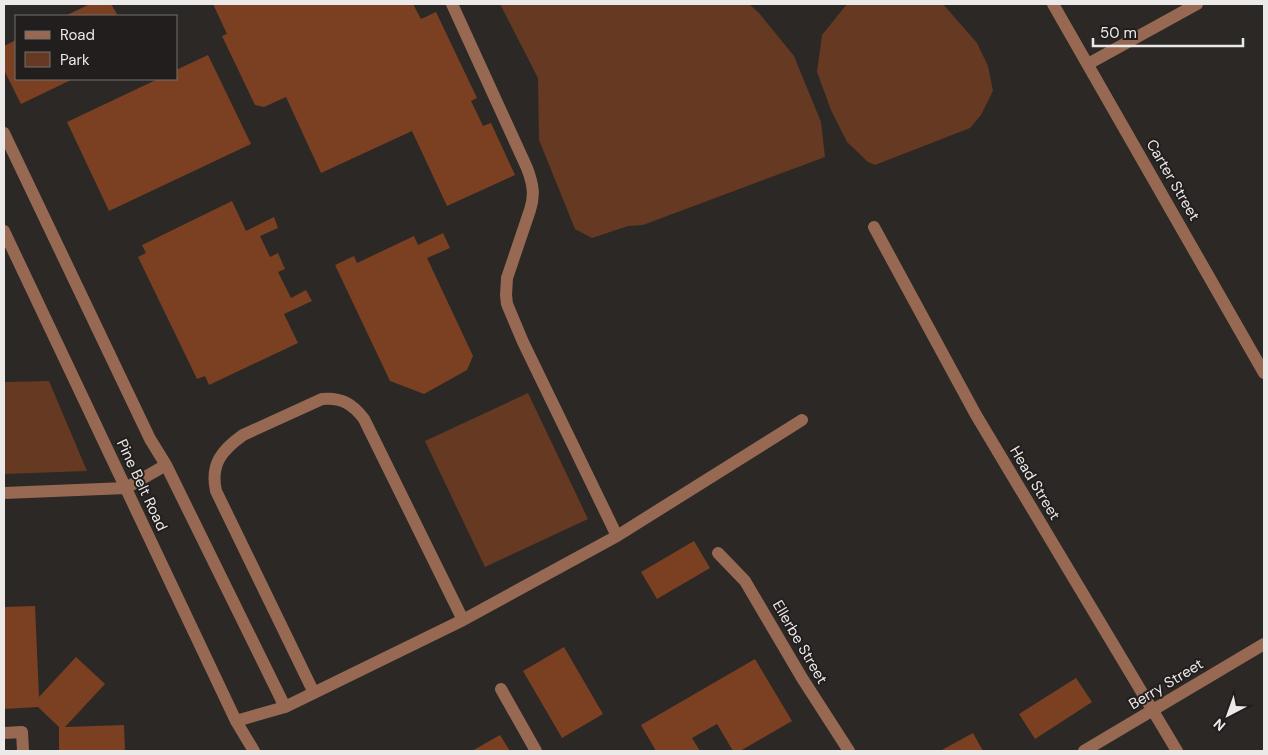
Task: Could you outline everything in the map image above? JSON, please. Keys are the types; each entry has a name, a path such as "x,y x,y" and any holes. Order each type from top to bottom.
{"street":[{"path":"452,4 528,168 534,190 533,200 506,278 507,304 523,342 617,536"},
{"name":"Carter Street","path":"1053,4 1260,356 1264,373"},
{"path":"1088,64 1197,4"},
{"path":"4,133 150,439 166,466 285,707"},
{"name":"Head Street","path":"874,227 976,415 1177,751"},
{"name":"Pine Belt Road","path":"4,231 236,721 254,751"},
{"path":"314,693 216,491 214,472 220,457 233,442 243,436 322,399 332,398 350,404 364,419 463,620"},
{"path":"236,721 285,707 463,620 617,536 802,420"},
{"path":"4,493 126,488 166,466"},
{"name":"Ellerbe Street","path":"718,554 745,581 802,678 849,751"},
{"name":"Berry Street","path":"1084,751 1264,644"},
{"path":"501,689 536,751"},
{"path":"4,733 22,732 23,751"}],"green space":[{"path":"500,4 749,4 759,13 794,56 821,122 825,157 643,225 628,226 592,238 575,229 539,140 538,78"},
{"path":"847,4 943,4 977,43 988,66 993,91 981,115 970,128 875,165 868,162 847,142 831,110 817,72 822,35"},
{"path":"49,381 87,471 4,474 4,382"},
{"path":"528,393 588,519 485,567 425,441"}],"building":[{"path":"90,4 111,4 117,14 115,15 67,15"},
{"path":"213,4 413,4 421,19 436,12 477,98 471,101 483,126 491,123 515,175 447,206 412,131 321,173 286,97 264,107 255,105 222,36 227,34"},
{"path":"15,40 15,80 71,80 21,104 4,70 4,46"},
{"path":"208,55 251,144 109,211 67,122 156,80 178,80 178,69"},
{"path":"232,201 246,231 274,217 278,228 260,236 270,257 278,253 285,269 278,272 291,298 306,290 312,301 284,314 298,343 209,385 205,376 197,379 138,257 146,253 142,245"},
{"path":"443,233 450,248 427,258 473,356 467,370 424,394 390,381 335,265 354,256 357,263 414,236 418,245"},
{"path":"694,541 710,568 657,599 641,572"},
{"path":"35,606 39,697 76,657 105,684 65,727 124,725 125,751 59,751 59,727 38,707 4,709 4,607"},
{"path":"564,647 603,714 562,738 523,671"},
{"path":"755,659 792,721 740,751 733,751 717,724 692,738 700,751 656,751 641,725"},
{"path":"1076,678 1092,702 1035,739 1019,714"},
{"path":"973,733 983,751 940,751"},
{"path":"500,735 510,751 472,751"}]}
